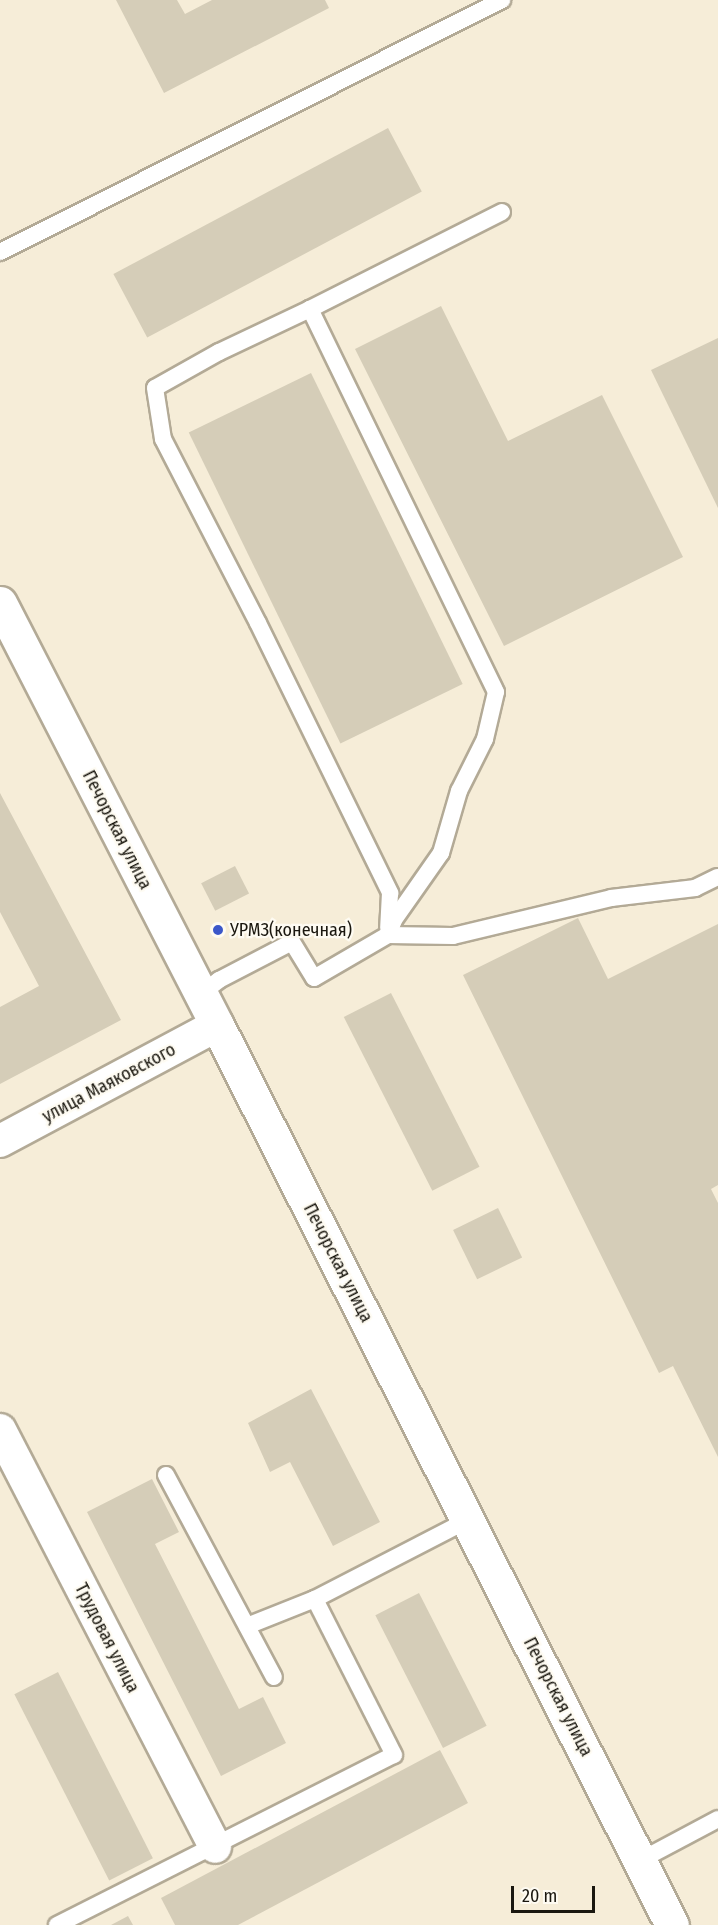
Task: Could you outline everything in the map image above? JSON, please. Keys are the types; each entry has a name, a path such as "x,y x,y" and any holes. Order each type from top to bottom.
{"street":[{"name":"Печорская улица","path":"4,622 217,1025 672,1925"},
{"name":"улица Маяковского","path":"0,1141 217,1025"},
{"name":"Трудовая улица","path":"0,1430 215,1847"}],"lane":[{"path":"0,252 502,0"},
{"path":"388,935 390,893 258,623 163,439 155,388 219,351 310,309 502,212"},
{"path":"310,309 496,693 485,739 459,791 441,853 394,920 388,935"},
{"path":"201,994 219,980 292,942 314,978 388,935 453,936 611,898 695,888 718,877"},
{"path":"166,1475 273,1677"},
{"path":"247,1626 315,1599 468,1520"},
{"path":"57,1925 394,1755 315,1599"},
{"path":"641,1860 718,1819"}],"building":[{"path":"116,0 177,0 185,14 212,0 325,0 329,8 164,93"},
{"path":"388,128 422,192 147,338 113,274"},
{"path":"441,306 508,441 602,395 683,557 504,646 355,349"},
{"path":"718,338 718,508 651,370"},
{"path":"311,373 463,684 340,744 189,433"},
{"path":"0,793 121,1020 0,1084 0,1007 39,986 0,912"},
{"path":"235,866 249,894 215,911 201,883"},
{"path":"578,918 608,979 718,924 718,1185 711,1189 718,1203 718,1457 673,1366 659,1373 463,975"},
{"path":"391,993 480,1167 432,1191 344,1017"},
{"path":"498,1208 522,1257 477,1279 453,1230"},
{"path":"311,1389 380,1522 333,1546 290,1462 270,1472 248,1423"},
{"path":"152,1479 179,1532 155,1544 239,1709 263,1697 286,1743 221,1776 87,1512"},
{"path":"419,1593 487,1726 443,1748 375,1615"},
{"path":"58,1672 153,1858 109,1880 14,1694"},
{"path":"440,1750 468,1803 238,1925 175,1925 161,1898"},
{"path":"128,1916 133,1925 111,1925"}],"place":[{"name":"УРМЗ(конечная)","path":"218,930"}]}
